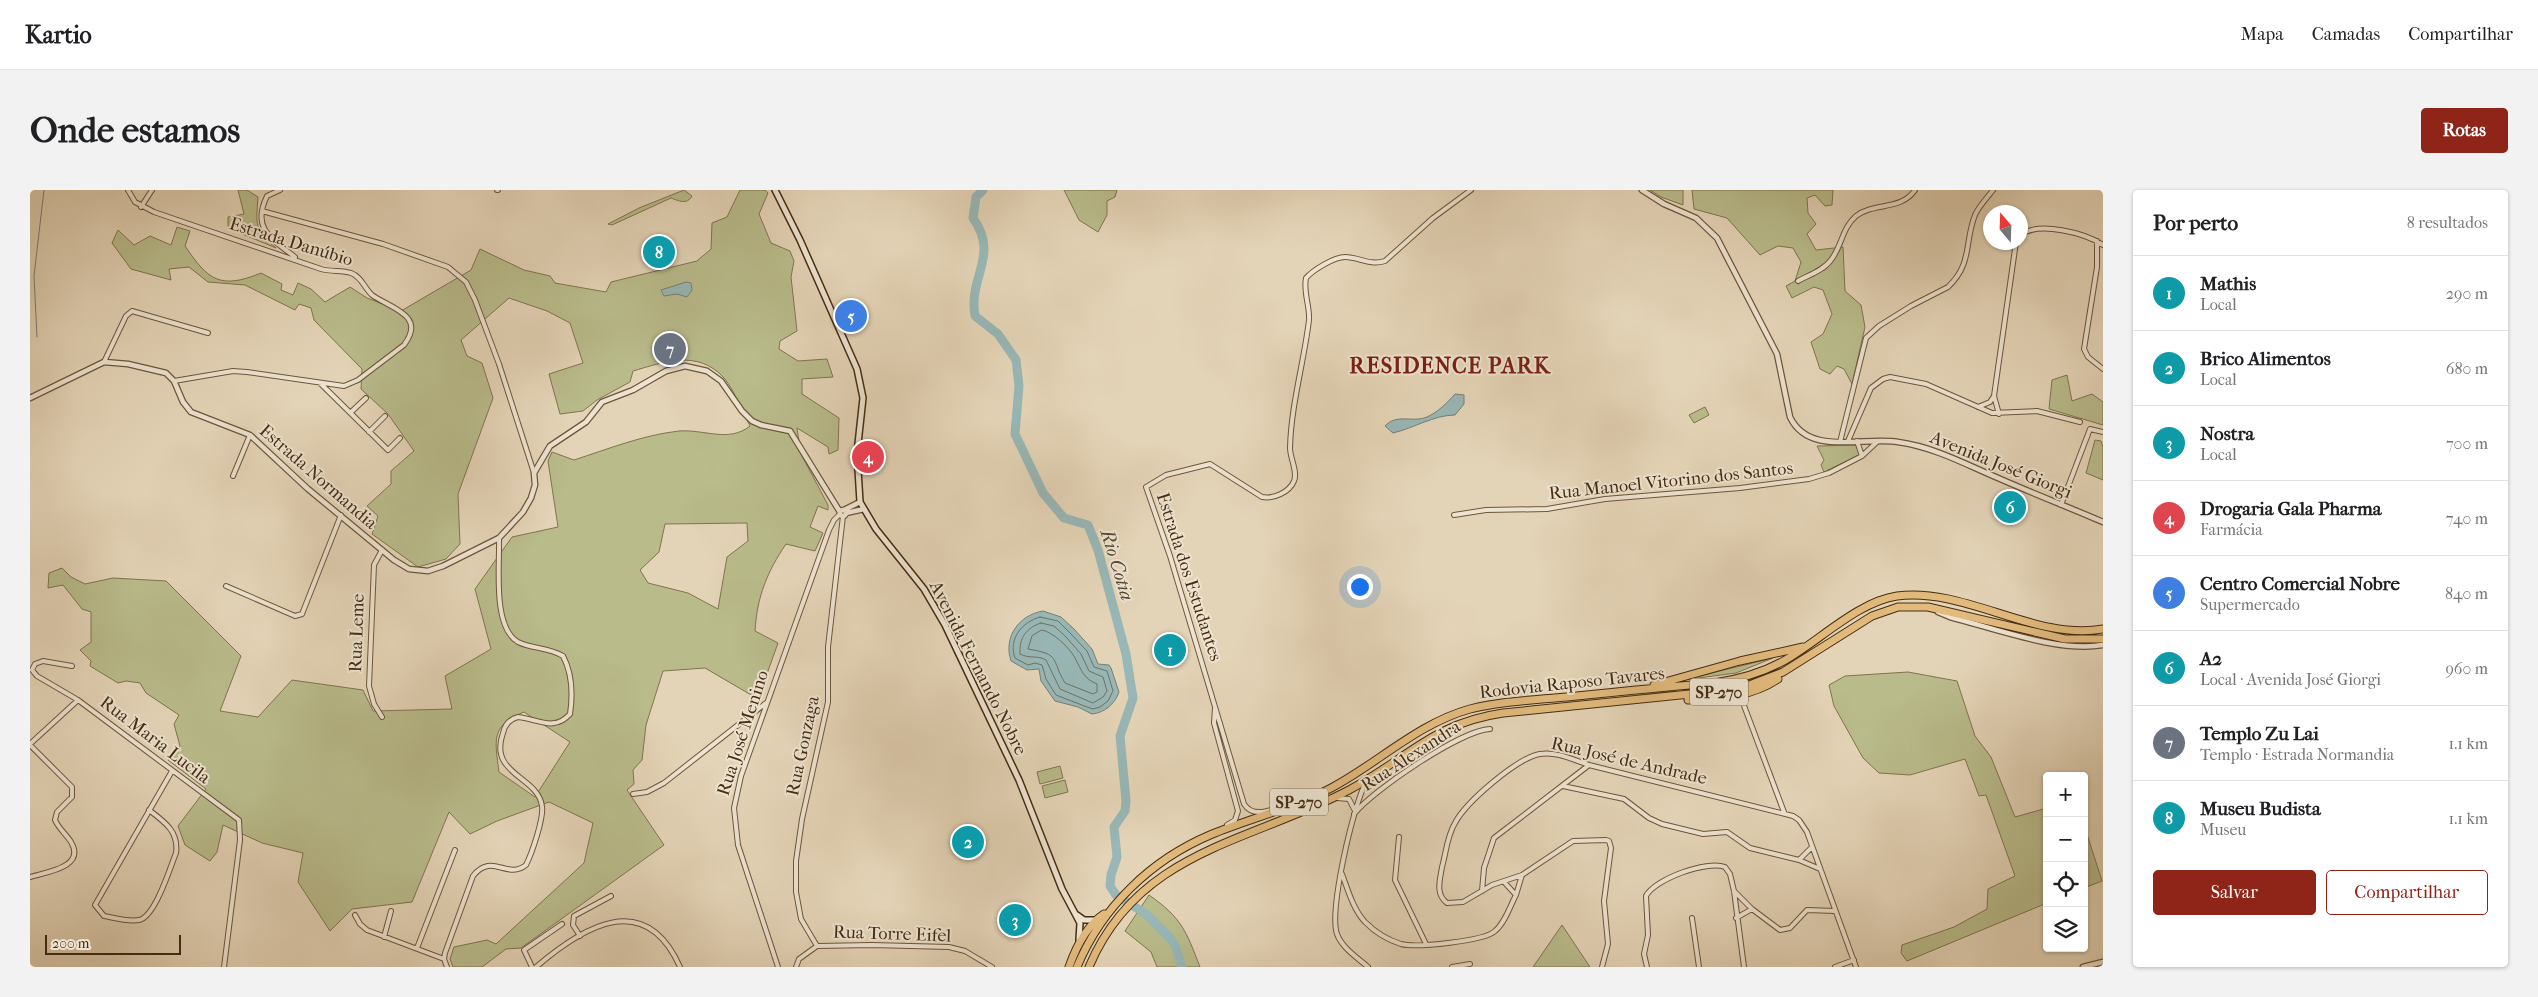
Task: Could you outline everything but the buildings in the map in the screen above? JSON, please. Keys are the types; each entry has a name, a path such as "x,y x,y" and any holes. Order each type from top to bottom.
{"highway":[{"name":"Rodovia Raposo Tavares","path":"1077,967 1092,936 1113,907 1156,867 1184,848 1210,836 1313,797 1353,776 1423,729 1450,716 1506,702 1714,683 1748,677 1777,665 1863,609 1882,600 1909,595 1964,604 2053,627 2083,631 2103,629"},
{"name":"Rodovia Raposo Tavares","path":"1090,966 1110,928 1137,897 1161,876 1187,860 1332,798 1369,778 1434,734 1468,720 1503,712 1739,689 1769,679 1802,662 1859,624 1884,611 1898,607 1928,607 2065,639 2103,639"},
{"path":"1632,690 1740,661 1807,647"},
{"path":"1657,698 1730,697 1745,694 1764,687 1802,662"},
{"path":"1069,967 1079,943 1096,920 1113,907"}],"main road":[{"name":"Avenida Fernando Nobre","path":"774,190 800,240 857,369 863,398 857,453 860,502 876,529 924,588 944,625 1019,780 1062,889 1081,928 1079,943"},
{"path":"1076,915 1084,920 1096,920"}],"street":[{"path":"128,190 135,202 141,207 152,190"},
{"path":"280,190 267,196 262,210 261,222 268,235 299,260"},
{"name":"Estrada dos Estudantes","path":"1313,797 1293,801 1261,813 1249,810 1243,800 1216,706 1146,487 1166,475 1210,464 1262,497 1271,498 1286,491 1294,483 1296,476 1290,446 1309,320 1305,288 1306,278 1316,270 1341,257 1375,263 1384,261 1433,218 1471,190"},
{"name":"Avenida José Giorgi","path":"1642,190 1664,204 1696,218 1717,238 1777,354 1781,369 1784,398 1794,424 1806,435 1816,440 1840,442 1880,440 1929,448 2103,522"},
{"path":"1798,281 1826,266 1832,260 1842,234 1855,217 1862,213 1903,201 1915,190"},
{"path":"1840,442 1866,338 1879,326 1948,287 1956,280 1966,262 1976,212 1993,190"},
{"name":"Estrada Danúbio","path":"141,207 322,269 347,272 358,277 373,296 396,306 404,313 411,329 410,338 404,346 358,380 344,386 247,372 233,372 174,381"},
{"name":"Estrada Normandia","path":"174,381 183,402 191,412 250,435 308,490 382,550 409,569 428,571 443,566 499,538 523,512 531,498 535,485 534,473 485,323 466,282 448,267 383,244 262,210"},
{"path":"2028,231 2040,229 2083,235 2103,244"},
{"path":"2097,241 2097,267 2084,349 2088,357 2103,369"},
{"path":"1998,414 1994,396 2015,250"},
{"path":"104,362 126,316 132,311 208,333"},
{"path":"30,398 104,362 166,374 174,381"},
{"name":"Estrada Normandia","path":"534,473 550,446 586,422 602,402 633,390 666,371 685,366 716,376 752,421 761,425 790,431 843,513"},
{"path":"1848,441 1871,388 1883,379 1890,377 1919,382 1998,414 2037,411 2080,422"},
{"path":"321,384 388,450 400,438"},
{"path":"1978,407 1990,402 1994,396"},
{"path":"350,413 366,398"},
{"path":"369,432 385,416"},
{"path":"2061,505 2090,429 2101,432 2103,439"},
{"path":"233,476 250,435"},
{"name":"Rua Manoel Vitorino dos Santos","path":"1454,515 1486,510 1547,509 1605,500 1740,488 1808,479 1829,473 1862,456 1880,440"},
{"path":"1857,441 1862,456"},
{"path":"843,513 860,502"},
{"path":"843,513 864,509"},
{"name":"Rua José Menino","path":"778,967 738,845 734,824 736,793 766,702 829,530 834,520 843,513"},
{"name":"Rua Gonzaga","path":"817,946 801,919 796,892 796,861 806,802 828,702 828,647 843,513"},
{"path":"226,586 295,616 302,614 341,515"},
{"path":"447,967 444,960 473,876 480,868 491,864 513,870 526,865 542,815 540,798 510,770 501,755 500,745 505,726 518,717 547,724 559,723 570,714 571,680 562,656 549,648 520,643 510,636 503,623 500,610 499,538"},
{"name":"Rua Leme","path":"382,550 374,564 369,686 374,704 382,717"},
{"path":"1928,607 1950,617 2028,638 2073,646 2103,645"},
{"path":"72,666 43,662 35,664 32,670 37,676 78,700"},
{"path":"1745,694 1743,703 1784,812"},
{"path":"1730,697 1743,703"},
{"name":"Rua Maria Lucila","path":"30,745 78,700 235,816 241,824 224,967"},
{"path":"634,794 647,792 664,783 766,702"},
{"name":"Estrada dos Estudantes","path":"1184,848 1232,823 1238,814 1213,719 1216,706"},
{"path":"1215,728 1222,726"},
{"name":"Rua Alexandra","path":"1353,816 1371,796 1448,746 1476,731 1490,730"},
{"path":"30,745 72,788 72,797 57,812 55,820 71,843 75,856 73,861 67,865 30,878"},
{"name":"Rua José de Andrade","path":"1602,967 1608,944 1604,901 1610,844 1606,840 1574,841 1522,875 1482,891 1469,900 1452,904 1447,903 1440,895 1439,881 1449,840 1458,818 1495,779 1530,757 1549,754 1784,812 1799,820 1812,847 1856,967"},
{"path":"1482,891 1484,868 1494,838 1589,765"},
{"path":"807,766 813,768"},
{"path":"149,810 170,826 177,844 176,853 154,907 148,916 141,920 104,916 95,905 149,810 172,771"},
{"path":"1368,967 1344,946 1337,933 1334,910 1354,809 1369,778"},
{"path":"1563,786 1624,799 1649,818 1662,824 1703,834 1727,832 1750,848 1799,860 1820,869"},
{"path":"1332,798 1349,800 1354,809"},
{"path":"799,800 806,802"},
{"path":"1399,837 1395,880 1426,944"},
{"path":"1799,860 1812,847"},
{"path":"417,948 455,850"},
{"path":"1647,967 1644,954 1648,935 1646,896 1654,886 1704,866 1716,864 1728,870 1734,891 1736,918 1744,967"},
{"path":"1342,874 1360,916 1375,931 1384,937 1402,944 1426,944 1489,936 1498,928 1516,895 1522,875"},
{"path":"1504,882 1516,895"},
{"path":"1734,891 1752,909 1780,930 1790,928 1807,910 1836,911"},
{"path":"580,936 573,925 574,916 611,896"},
{"path":"1736,918 1752,909"},
{"path":"384,937 390,910"},
{"path":"354,915 363,928 444,960"},
{"path":"1692,918 1699,967"},
{"path":"562,924 524,950 534,967 580,936 605,923 621,920 648,927 661,936 672,948 680,967"},
{"name":"Rua Torre Eifel","path":"796,967 799,959 817,946 923,945 965,951 992,967"},
{"path":"1835,967 1854,960"},
{"path":"2083,967 2103,962"},
{"path":"1452,967 1470,964"}],"green space":[{"path":"238,190 247,190 258,197 258,226 264,236 276,248 228,228 228,217 244,214"},
{"path":"684,190 692,196 688,201 683,202 671,198 612,225 608,224 639,208"},
{"path":"740,190 765,190 768,193 759,214 771,243 790,251 794,261 791,277 797,331 780,341 779,349 798,361 827,359 833,377 802,379 802,394 839,418 838,450 829,454 828,447 797,428 801,454 828,505 828,510 818,506 810,527 823,533 815,551 786,544 773,565 764,585 758,607 755,631 778,643 758,699 705,668 663,671 646,725 642,760 633,770 634,784 627,790 664,845 521,948 506,949 482,967 453,967 450,959 454,947 487,940 496,944 584,863 593,823 549,802 497,821 470,834 449,812 412,902 352,909 330,931 298,882 303,853 262,843 223,825 217,852 210,861 185,845 178,826 206,789 168,760 180,746 174,724 179,715 146,693 140,683 126,681 118,683 90,666 91,661 80,650 91,642 91,612 82,609 63,585 48,588 49,573 62,568 71,577 85,584 113,578 166,581 241,656 220,711 258,717 292,680 363,690 373,711 452,709 445,676 491,649 475,589 512,537 558,527 548,461 552,452 574,460 626,443 666,433 688,431 725,435 734,434 750,426 735,395 724,378 714,369 703,363 680,360 633,371 630,382 597,400 583,411 560,414 549,374 583,363 570,323 547,311 509,298 461,340 467,356 482,363 493,398 458,494 460,544 446,559 418,567 372,534 378,516 367,506 391,484 391,471 414,451 388,414 361,389 362,369 314,320 311,308 299,304 295,310 245,285 208,282 189,267 169,269 171,280 131,269 112,243 118,230 134,245 150,236 171,245 177,227 190,231 185,246 201,267 216,279 235,281 261,273 282,284 281,290 293,295 298,283 311,289 325,302 350,287 367,298 401,311 471,270 480,249 524,270 550,276 555,283 606,292 611,282 697,261 711,249 712,223 727,217","holes":["747,523 748,541 727,557 718,609 688,593 648,583 640,570 659,552 665,524","524,712 570,742 535,797 499,772 497,735 505,723"]},
{"path":"1064,190 1117,190 1115,197 1107,201 1107,215 1098,232 1079,220"},
{"path":"1650,190 1683,190 1683,205 1661,197"},
{"path":"1692,190 1833,190 1832,205 1825,206 1815,195 1807,198 1808,213 1816,224 1807,234 1816,250 1843,247 1845,291 1861,305 1865,327 1852,384 1844,369 1837,366 1830,374 1820,369 1811,342 1823,334 1832,314 1823,290 1814,287 1792,298 1786,286 1795,281 1801,262 1793,248 1778,246 1760,255 1727,218 1694,209"},
{"path":"2067,375 2072,401 2092,394 2103,402 2103,425 2049,409 2052,380"},
{"path":"1705,407 1709,415 1694,423 1689,415"},
{"path":"2095,440 2101,441 2103,447 2103,480 2086,473"},
{"path":"1817,446 1859,446 1859,455 1824,472 1821,465 1824,460"},
{"path":"1773,658 1736,673 1683,680"},
{"path":"1908,672 1957,681 1975,736 1991,757 2015,817 2043,809 2043,905 1907,961 1901,953 1902,945 1954,927 1987,909 1988,889 2015,876 1986,795 1979,796 1965,759 1910,775 1879,773 1863,758 1834,706 1829,685 1845,676"},
{"path":"1060,766 1063,778 1040,784 1037,772"},
{"path":"1065,780 1068,792 1045,798 1042,786"},
{"path":"2088,837 2102,881 2088,886"},
{"path":"1149,895 1169,911 1182,926 1200,967 1157,967 1151,952 1125,931"},
{"path":"1562,925 1590,967 1533,967"}],"water":[{"path":"686,282 691,283 692,290 687,297 677,294 664,296 661,290"},
{"path":"1455,394 1464,395 1464,404 1455,415 1432,419 1393,433 1385,426 1395,420 1427,417 1435,413"},
{"path":"1043,611 1061,617 1092,649 1098,664 1109,665 1111,668 1119,692 1112,704 1105,710 1092,714 1078,707 1055,701 1041,681 1039,669 1027,670 1011,661 1009,644 1015,629 1027,617"}],"waterway":[{"path":"37,337 34,276 44,190"},
{"name":"Rio Cotia","path":"983,190 976,197 973,218 981,231 984,244 984,255 974,302 975,316 998,334 1016,360 1019,386 1015,434 1043,493 1064,518 1088,525 1098,550 1126,654 1133,698 1120,736 1126,801 1125,811 1114,827 1117,857 1111,875 1110,886 1116,895 1146,914 1169,937 1175,945 1182,967"}],"place":[{"name":"Museu Budista","path":"659,252"},
{"name":"Centro Comercial Nobre","path":"851,316"},
{"name":"Templo Zu Lai","path":"670,349"},
{"name":"Drogaria Gala Pharma","path":"868,457"},
{"name":"A2","path":"2010,507"},
{"name":"Mathis","path":"1170,650"},
{"name":"Brico Alimentos","path":"968,842"},
{"name":"Nostra","path":"1015,920"}],"district":[{"name":"RESIDENCE PARK","path":"1450,366"}]}
